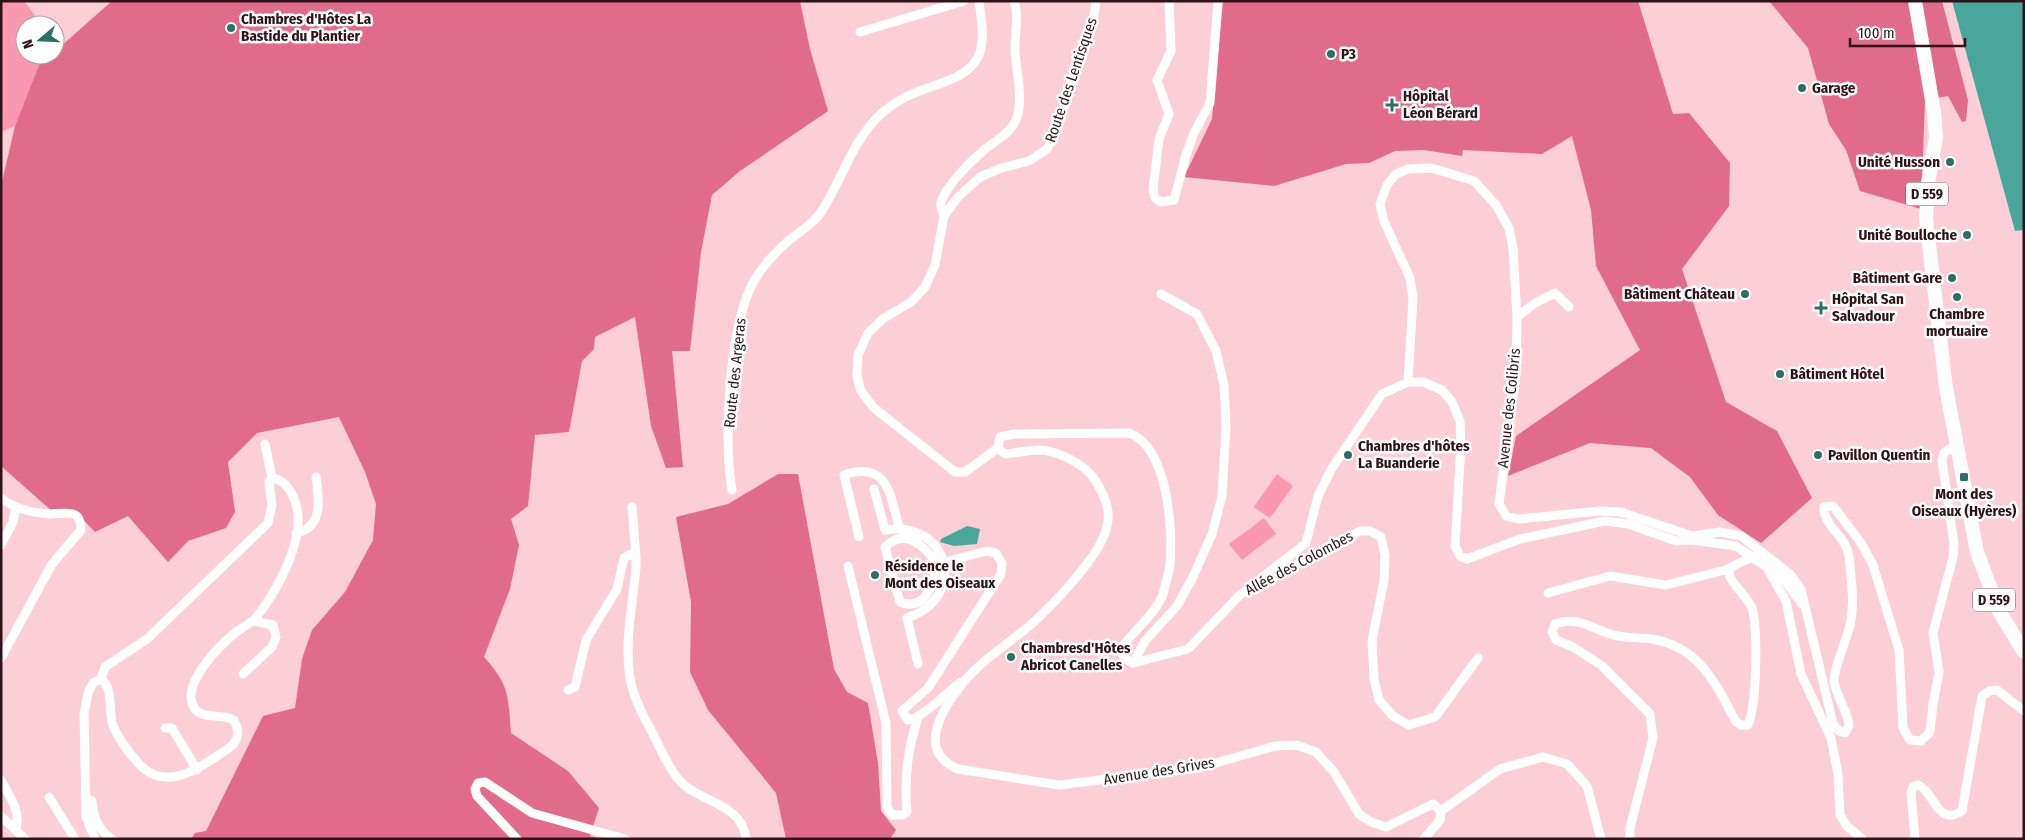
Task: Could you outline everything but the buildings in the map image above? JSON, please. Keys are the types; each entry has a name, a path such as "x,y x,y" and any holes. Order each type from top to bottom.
{"main road":[{"name":"D 559","path":"1915,1 1934,112 1936,137 1926,202 1926,219 1948,408 1976,543 1989,588 1999,611 2024,652"}],"street":[{"path":"860,32 964,1"},
{"name":"Route des Argeras","path":"732,490 728,468 728,429 736,334 742,307 755,279 776,253 822,212 856,145 866,130 883,113 904,98 972,67 979,57 981,47 982,22 978,1"},
{"path":"944,216 941,211 941,202 957,178 982,151 1009,131 1016,120 1019,106 1015,50 1017,14 1014,1"},
{"name":"Route des Lentisques","path":"1096,1 1094,14 1057,130 1047,149 1028,162 1001,168 980,177 958,197 944,216 935,265 925,287 911,302 884,318 868,333 858,355 857,376 861,391 874,408 955,472 965,472 998,448 1000,437 1014,434 1129,433 1138,436 1150,448 1155,457 1168,502 1170,566 1162,596 1155,612 1123,646 1122,654 1133,663"},
{"path":"1169,1 1171,51 1157,80 1168,114 1159,139 1153,190 1155,198 1161,202 1174,200 1188,148 1210,103 1218,1"},
{"name":"Avenue des Colibris","path":"1408,382 1413,298 1410,278 1384,221 1380,204 1387,185 1396,174 1408,169 1432,168 1474,181 1496,205 1509,228 1513,248 1517,317 1516,374 1499,504 1506,516 1518,519 1600,511 1622,512 1692,538 1720,532 1741,536 1766,559"},
{"path":"1517,317 1534,303 1555,293 1569,307"},
{"path":"1133,663 1145,641 1177,606 1194,577 1212,534 1222,496 1226,426 1224,385 1216,351 1197,314 1161,294"},
{"path":"1133,663 1188,649 1240,595 1306,543 1318,496 1332,468 1382,394 1408,382 1423,382 1442,390 1452,402 1460,421 1461,445 1455,546 1460,556 1467,559 1520,539 1564,528 1605,521 1628,524 1676,540 1692,538 1736,546 1754,556 1766,559 1783,578 1806,611 1833,724 1838,731 1845,733 1849,726 1848,718 1841,705 1834,680 1851,622 1851,587 1849,554 1844,541 1824,515 1824,507 1833,506 1861,542 1873,566 1899,650 1903,728 1910,740 1921,741 1930,732 1933,704 1940,672 1933,633 1953,557 1954,544 1942,460 1944,453 1956,449"},
{"path":"95,839 86,818 85,797 84,714 88,692 93,683 101,679 104,667 148,639 268,523 272,514 269,482 272,478 265,444"},
{"path":"848,566 886,723 887,807 892,815 902,815 906,812 906,766 910,740 918,718 941,696 969,676 1044,611 1085,567 1107,529 1109,512 1105,498 1090,473 1066,457 1040,450 1005,454 998,448"},
{"path":"859,536 844,475 858,470 871,472 887,484 899,527"},
{"path":"296,533 303,532 317,518 320,508 316,476"},
{"path":"101,679 108,686 113,725 139,764 151,774 163,777 183,775 197,770 235,744 238,735 234,720 227,716 202,715 191,702 195,681 206,663 227,641 254,621 289,561 296,533 296,504 293,495 283,482 272,478"},
{"path":"874,489 885,530 899,527 919,532 926,536 936,547 944,579 941,594 924,611 907,618 918,664"},
{"path":"1,498 16,507 44,514 72,514 78,517 81,530 52,564 1,658"},
{"path":"1,545 13,522 16,507"},
{"path":"632,507 636,557 628,650 630,679 638,706 666,760 680,782 735,814 745,831 746,839"},
{"name":"Allée des Colombes","path":"1240,595 1360,531 1370,531 1381,537 1385,555 1384,580 1372,641 1374,679 1379,700 1394,717 1409,725 1435,717 1478,658"},
{"path":"908,538 927,550 940,563 927,595 915,604 908,605 900,602 885,547 891,540 908,538"},
{"path":"918,718 908,720 902,711 928,688 1000,574 1002,563 996,553 987,551 940,563"},
{"path":"568,690 575,687 586,640 617,589 624,558 631,554 636,557"},
{"path":"1548,593 1610,576 1666,585 1729,569 1736,562 1747,561 1754,556"},
{"path":"1766,559 1786,602 1801,674 1831,738 1838,774 1840,815 1846,826 1862,839"},
{"path":"1630,839 1630,828 1653,738 1650,714 1601,665 1573,647 1556,640 1552,632 1555,624 1578,620 1611,634 1653,639 1676,647 1696,659 1714,679 1736,722 1741,725 1748,725 1754,696 1755,628 1751,608 1730,577 1729,569"},
{"path":"243,674 272,647 276,637 273,625 254,621"},
{"name":"Avenue des Grives","path":"969,676 937,722 934,733 937,750 946,762 958,769 1058,785 1198,768 1275,746 1297,745 1316,752 1334,772 1360,814 1371,822 1386,827 1433,804 1441,811"},
{"path":"1915,839 1911,793 1914,786 1918,785 1925,788 1940,811 1946,815 1951,816 1962,811 1982,696 1989,691 1997,690 2024,711"},
{"path":"165,728 172,728 197,770"},
{"path":"1424,839 1440,820 1441,811 1500,769 1544,757 1567,764 1587,786 1601,839"},
{"path":"1,780 16,808 18,820 16,828"},
{"path":"517,839 477,796 474,789 478,784 485,782 532,814 625,839"},
{"path":"49,797 62,822 75,839"},
{"path":"85,797 92,801 95,822 104,834 112,839"},
{"path":"1,816 16,828 25,839"}],"shaded area":[{"path":"1,1 24,1 34,15 15,15 15,65 39,65 15,126 1,132"},
{"path":"112,1 800,1 810,49 828,111 740,171 712,195 701,252 690,351 672,351 683,467 666,468 651,426 635,317 595,337 594,349 582,361 569,432 535,435 528,506 511,519 519,545 510,589 484,657 499,676 506,692 511,733 568,771 599,808 590,836 600,839 191,839 195,833 206,831 263,716 295,708 302,659 312,630 345,592 373,540 376,504 365,472 339,417 257,433 228,462 235,512 226,528 188,541 168,562 128,516 95,532 75,511 53,512 1,466 1,186 15,126 39,65 65,65 65,43"},
{"path":"1223,1 1638,1 1673,114 1689,113 1730,163 1729,206 1682,269 1726,402 1777,431 1812,498 1761,543 1718,515 1690,477 1651,448 1590,443 1508,476 1516,436 1640,350 1596,266 1591,210 1572,136 1542,154 1463,150 1462,156 1424,150 1395,151 1369,163 1346,164 1274,186 1184,177 1212,119"},
{"path":"1769,1 1942,1 1968,100 1966,121 1962,122 1948,96 1925,100 1921,209 1860,191 1846,150 1829,124 1808,48"},
{"path":"778,474 798,474 834,669 847,692 868,703 878,763 881,811 896,830 890,839 786,839 776,793 708,710 690,672 691,602 676,517 728,504"},
{"path":"1277,474 1293,486 1270,518 1254,507"},
{"path":"1264,518 1276,534 1242,560 1229,544"}],"water":[{"path":"1952,1 2024,1 2024,230 2015,231"},
{"path":"967,526 980,529 977,544 954,546 940,542 941,539"}],"place":[{"name":"Chambres d'Hôtes La Bastide du Plantier","path":"231,28"},
{"name":"P3","path":"1331,54"},
{"name":"Garage","path":"1802,88"},
{"name":"Hôpital Léon Bérard","path":"1392,105"},
{"name":"Unité Husson","path":"1950,162"},
{"name":"Unité Boulloche","path":"1967,235"},
{"name":"Bâtiment Gare","path":"1952,278"},
{"name":"Bâtiment Château","path":"1745,294"},
{"name":"Chambre mortuaire","path":"1957,297"},
{"name":"Hôpital San Salvadour","path":"1821,308"},
{"name":"Bâtiment Hôtel","path":"1780,374"},
{"name":"Chambres d'hôtes La Buanderie","path":"1348,455"},
{"name":"Pavillon Quentin","path":"1818,455"},
{"name":"Mont des Oiseaux (Hyères)","path":"1964,477"},
{"name":"Résidence le Mont des Oiseaux","path":"875,575"},
{"name":"Chambresd'Hôtes Abricot Canelles","path":"1011,657"}]}
